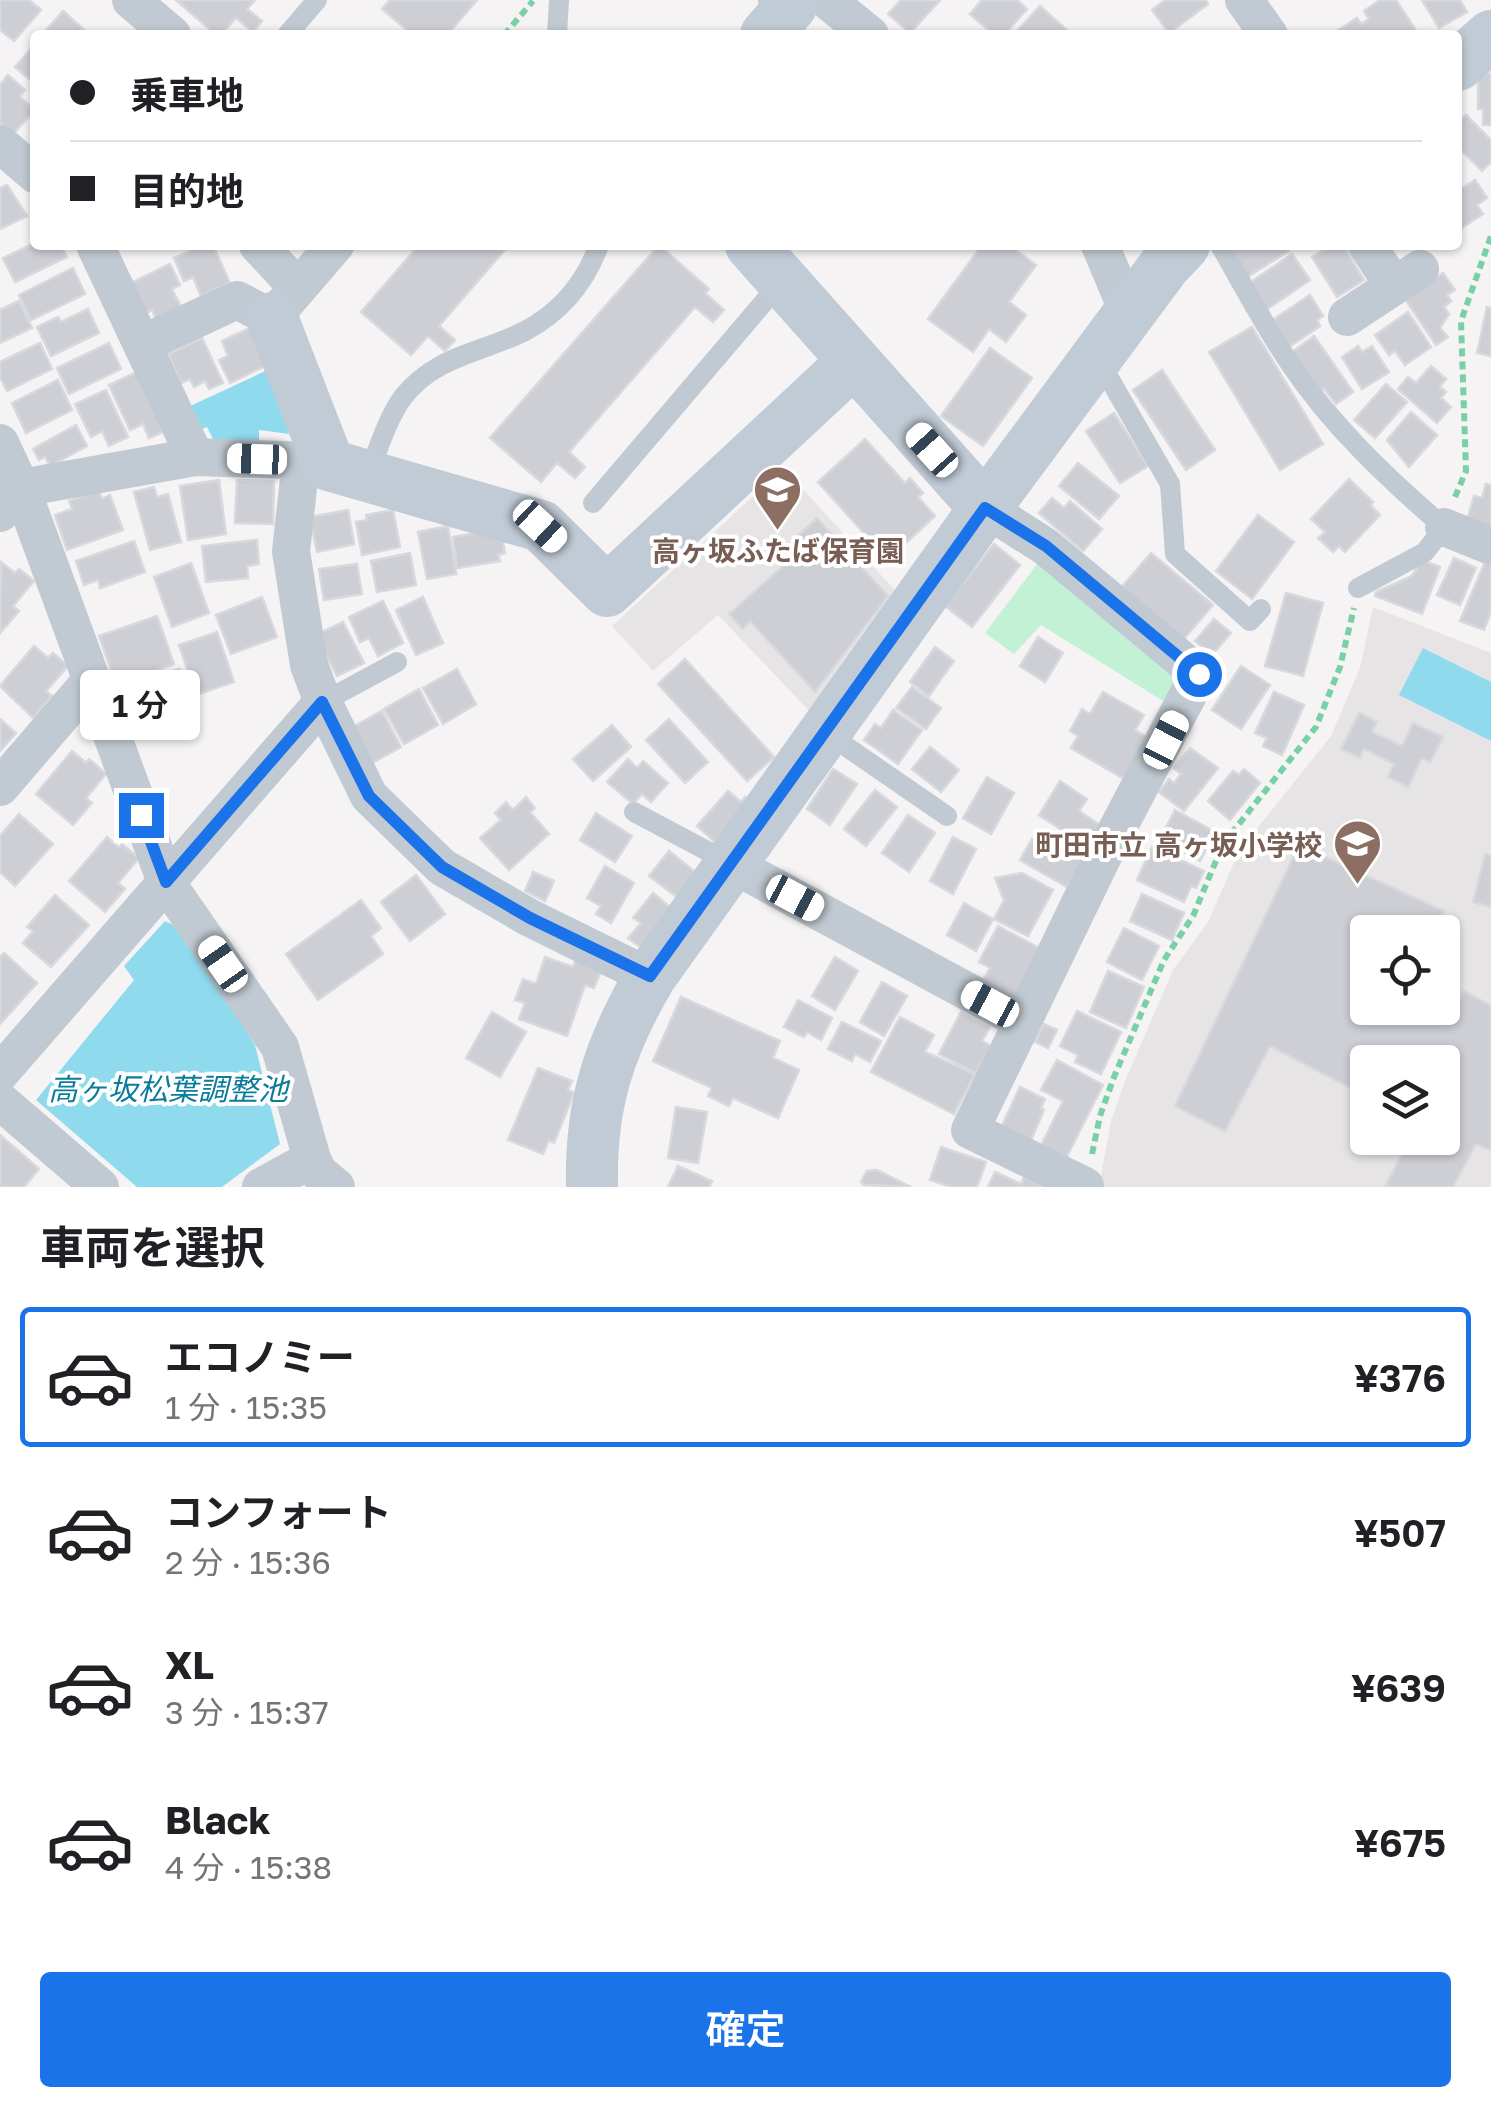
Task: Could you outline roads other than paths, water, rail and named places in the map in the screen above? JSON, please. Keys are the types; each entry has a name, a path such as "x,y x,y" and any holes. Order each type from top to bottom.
{"street":[{"path":"131,0 166,30"},
{"path":"1244,0 1265,30"},
{"path":"794,8 856,30"},
{"path":"1462,62 1491,36"},
{"path":"97,250 195,457"},
{"path":"260,250 285,303 332,468 290,551 309,665 322,702 369,796 442,867 530,918 650,976"},
{"path":"285,303 331,250"},
{"path":"1102,250 1128,314"},
{"path":"592,1187 596,1116 604,1073 623,1023 650,976 985,508 1180,250"},
{"path":"1347,317 1407,277 1373,250"},
{"path":"767,263 985,508 1046,546 1199,674 1102,858 970,1130 1085,1186"},
{"path":"142,344 238,300 285,303"},
{"path":"11,500 195,457 332,468 540,526 607,591 853,362"},
{"path":"0,442 11,500 92,681 166,882 280,1047 324,1173 261,1187"},
{"path":"1444,527 1491,546"},
{"path":"0,787 92,681"},
{"path":"0,1073 322,702"},
{"path":"730,863 1022,1022"},
{"path":"0,1101 100,1187"}],"lane":[{"path":"291,30 317,0"},
{"path":"557,30 560,0"},
{"path":"332,468 427,375 458,355 523,332 546,318 570,297 589,272 597,250"},
{"path":"1223,250 1291,366 1342,429 1444,527 1425,552 1358,588"},
{"path":"593,503 767,263"},
{"path":"1097,357 1170,484 1175,554 1250,621 1261,608"},
{"path":"322,702 397,662"},
{"path":"825,732 947,816"},
{"path":"634,812 730,863"}],"water":[{"path":"272,368 289,434 259,430 259,441 213,439 207,427 199,430 188,407"},
{"path":"1423,648 1491,682 1491,741 1399,695"},
{"name":"高ヶ坂松葉調整池","path":"165,921 181,929 255,1045 280,1144 222,1187 137,1187 36,1100 134,980 124,966"}],"place":[{"name":"高ヶ坂ふたば保育園","path":"778,532"},
{"name":"町田市立 高ヶ坂小学校","path":"1357,886"}]}
